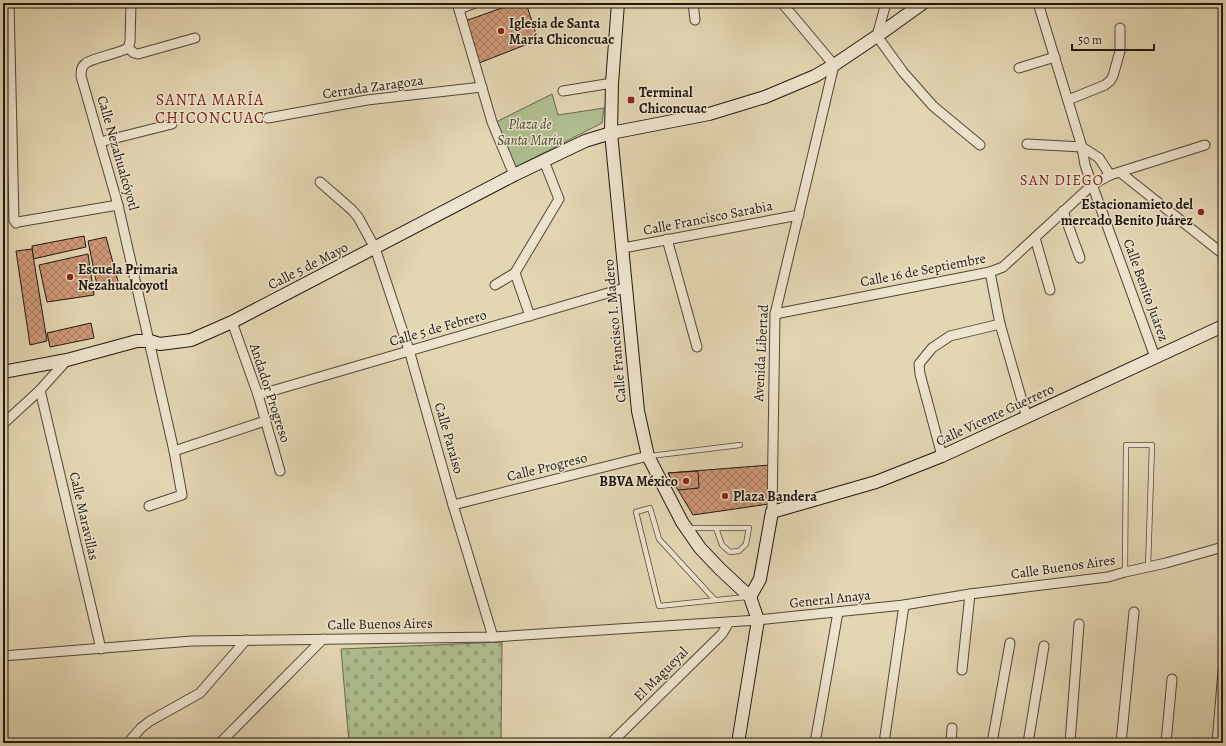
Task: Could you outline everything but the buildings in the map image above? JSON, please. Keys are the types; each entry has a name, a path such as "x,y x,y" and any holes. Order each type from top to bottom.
{"main road":[{"name":"Calle Francisco I. Madero","path":"618,3 612,83 611,133 638,411 648,456 686,528 700,548 750,597 758,620"},
{"name":"Calle 5 de Mayo","path":"3,372 67,360 137,341 150,341 160,344 191,340 232,322 514,175 585,141 611,133 709,114 766,98 815,76 834,65 924,3"},
{"name":"Calle Vicente Guerrero","path":"772,512 876,482 942,456 1027,418 1223,326"},
{"name":"Avenida Libertad","path":"750,597 760,579 772,512"},
{"path":"738,743 758,620"}],"street":[{"path":"9,3 14,220 16,223 118,205"},
{"path":"131,3 130,42 128,48 134,53 138,54 195,38"},
{"path":"475,3 458,6 492,122 514,175"},
{"path":"693,3 696,20"},
{"path":"782,3 834,65"},
{"path":"886,3 877,36 903,72 933,106 980,145"},
{"name":"Calle Benito Juárez","path":"1038,3 1082,147 1085,165 1155,357"},
{"path":"1068,100 1105,85 1110,81 1113,76 1120,51 1120,28"},
{"name":"Calle Nezahualcóyotl","path":"128,48 86,62 81,68 81,76 118,205 150,341 182,495 149,506"},
{"path":"1019,68 1055,57"},
{"name":"Avenida Libertad","path":"772,512 775,314 834,65"},
{"path":"563,91 612,83"},
{"name":"Cerrada Zaragoza","path":"268,118 367,100 482,87"},
{"path":"100,142 172,124"},
{"path":"1027,144 1082,147 1099,158 1110,175"},
{"name":"Calle 16 de Septiembre","path":"775,314 990,272 1003,267 1092,185 1110,175 1121,173 1205,145"},
{"path":"495,285 515,273 559,199 544,161"},
{"path":"1121,173 1223,254"},
{"name":"Calle Paraíso","path":"320,182 358,217 375,248 409,350 453,505 493,637"},
{"path":"1063,211 1080,258"},
{"name":"Calle Francisco Sarabia","path":"623,248 799,215"},
{"path":"1035,238 1050,290"},
{"path":"667,240 697,347"},
{"path":"990,272 1000,324 1027,418"},
{"path":"515,273 530,316"},
{"name":"Calle 5 de Febrero","path":"258,395 625,288"},
{"name":"Andador Progreso","path":"232,322 258,395 280,471"},
{"path":"942,456 920,374 919,364 932,348 950,336 1000,324"},
{"path":"3,424 40,390 67,360"},
{"name":"Calle Maravillas","path":"40,390 101,649"},
{"path":"174,451 265,420"},
{"name":"Calle Progreso","path":"453,505 648,456"},
{"name":"Calle Buenos Aires","path":"904,605 970,594 1108,577 1148,568 1223,547"},
{"path":"962,670 970,594"},
{"path":"884,743 904,605"},
{"name":"General Anaya","path":"758,620 904,605"},
{"path":"815,743 838,612"},
{"path":"1121,743 1134,612"},
{"name":"Calle Buenos Aires","path":"3,656 192,641 493,637 758,620"},
{"name":"El Magueyal","path":"611,743 722,634 728,622"},
{"path":"1070,743 1079,624"},
{"path":"220,743 323,639"},
{"path":"128,743 141,728 150,721 200,694 246,640"},
{"path":"992,743 1010,643"},
{"path":"1028,743 1044,646"},
{"path":"1217,743 1223,671"},
{"path":"1166,743 1172,679"},
{"path":"951,743 952,728"}],"lane":[{"path":"648,456 740,445"},
{"path":"1125,572 1126,445 1152,446 1148,568"},
{"path":"715,600 659,539 650,508 636,512 659,606 750,597"},
{"path":"686,528 716,528 749,528 746,544 739,551 730,552 722,545 716,528"}],"green space":[{"name":"Plaza de Santa María","path":"552,94 558,115 604,108 602,123 514,168 496,122"},
{"path":"502,642 501,743 349,743 341,649"}],"place":[{"name":"Iglesia de Santa María Chiconcuac","path":"501,31"},
{"name":"Terminal Chiconcuac","path":"631,100"},
{"name":"Estacionamieto del mercado Benito Juárez","path":"1201,212"},
{"name":"Escuela Primaria Nezahualcoyotl","path":"70,277"},
{"name":"BBVA México","path":"686,481"},
{"name":"Plaza Bandera","path":"725,496"}],"district":[{"name":"SANTA MARÍA CHICONCUAC","path":"210,109"},
{"name":"SAN DIEGO","path":"1062,180"}]}
